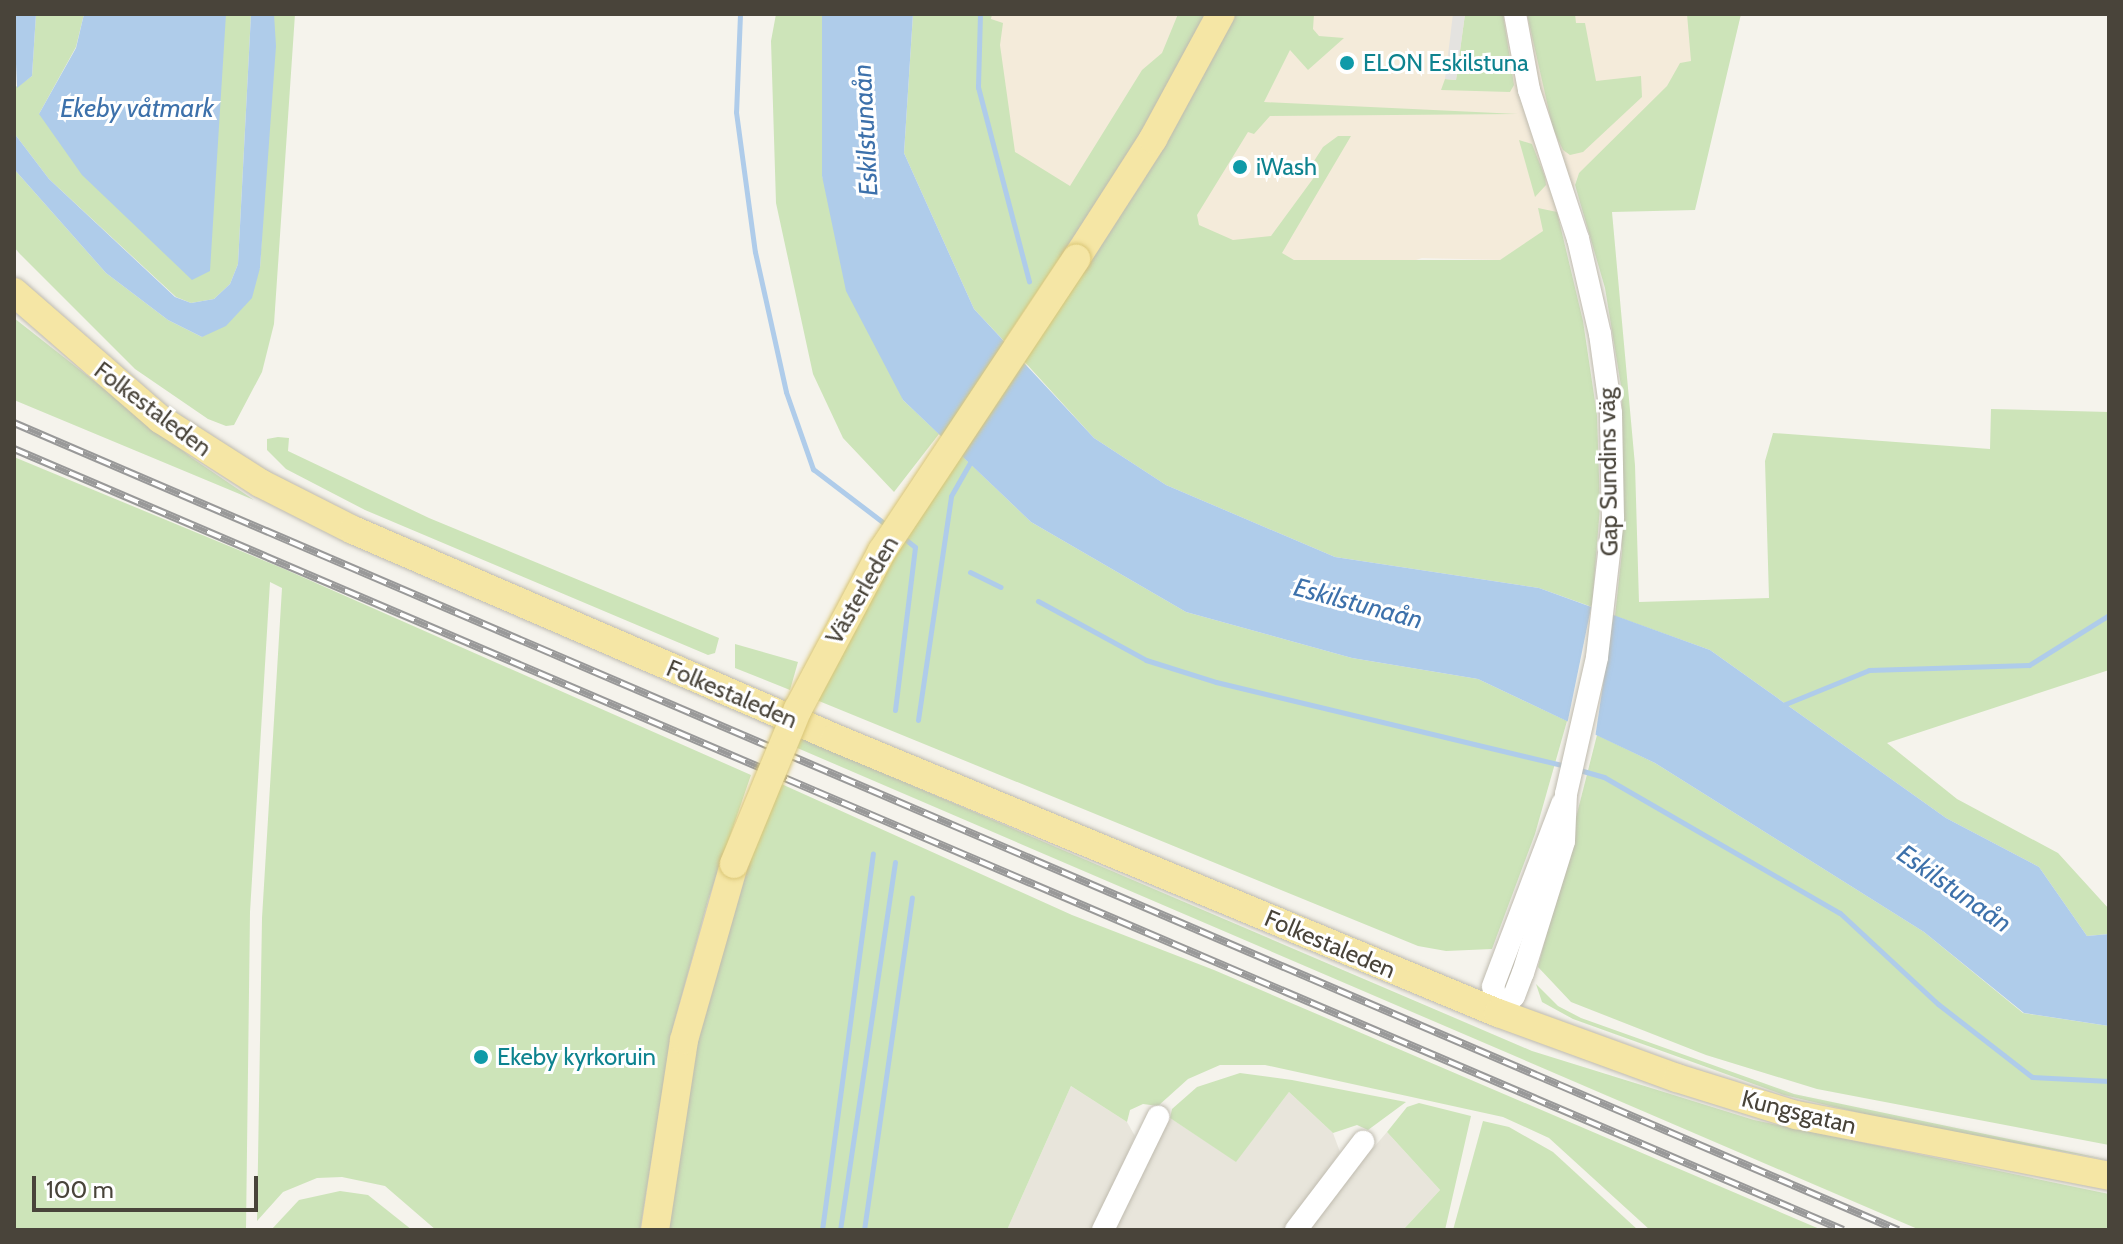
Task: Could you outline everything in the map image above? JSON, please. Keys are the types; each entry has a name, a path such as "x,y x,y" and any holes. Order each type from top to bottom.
{"main road":[{"name":"Västerleden","path":"655,1230 684,1040 734,864 798,709 882,551 1153,139 1221,14"},
{"name":"Folkestaleden","path":"14,292 160,419 300,504 848,744 1498,1013"},
{"name":"Kungsgatan","path":"1498,1013 1796,1115 2109,1176"}],"street":[{"name":"Gap Sundins väg","path":"1498,1013 1493,986 1568,786 1608,585 1612,438 1600,334 1578,239 1529,90 1515,14"},
{"path":"1103,1230 1158,1117"},
{"path":"1296,1230 1363,1142"}],"shaded area":[{"path":"984,14 1205,14 1087,219 1008,188"},
{"path":"1232,14 1741,14 1714,121 1579,173 1561,223 1500,260 1422,258 1404,264 1294,260 1196,229 1177,121"},
{"path":"1453,14 1465,14 1456,80 1445,79"},
{"path":"1071,1086 1127,1122 1135,1136 1094,1230 1007,1230"},
{"path":"1289,1092 1333,1133 1340,1152 1286,1230 1116,1230 1129,1193 1170,1118 1236,1161"},
{"path":"1387,1132 1440,1190 1403,1230 1310,1230 1324,1205"}],"green space":[{"path":"36,14 84,14 76,47 39,114 226,14 251,14 238,264 230,284 214,299 191,303 176,297 49,179 14,133 14,83 17,87 32,76"},
{"path":"274,14 295,14 274,324 262,372 234,425 226,426 208,419 135,369 14,247 14,169 106,273 168,320 202,337 260,268"},
{"path":"776,14 822,14 822,176 903,400 939,434 894,492 843,438 813,374 776,203 771,41"},
{"path":"913,14 992,14 991,19 1003,23 1000,45 1015,152 1070,186 1142,70 1162,53 1178,14 1205,14 1139,139 1004,341 974,309 904,153"},
{"path":"1232,14 1314,14 1313,29 1319,36 1344,38 1308,70 1290,50 1264,102 1518,114 1270,116 1254,134 1248,132 1197,215 1199,225 1233,240 1271,236 1315,176 1314,161 1323,147 1338,136 1351,136 1282,253 1294,260 1500,260 1543,231 1538,208 1557,212 1583,321 1597,415 1600,507 1592,607 1539,588 1335,557 1166,485 1094,438 1022,359 1142,183"},
{"path":"1465,14 1503,14 1514,85 1510,92 1441,90 1445,79 1456,80"},
{"path":"1527,14 1575,14 1576,23 1585,23 1596,81 1641,76 1642,97 1583,152 1570,155 1563,150 1553,129"},
{"path":"1687,14 1741,14 1695,210 1612,212 1635,465 1639,602 1769,598 1765,461 1773,433 1990,449 1991,409 2109,412 2109,670 1887,743 1957,799 2058,853 2109,909 2109,934 2087,936 2039,867 1946,818 1710,650 1615,616 1622,551 1622,392 1605,288 1575,185 1579,173 1667,86 1680,63 1691,61"},
{"path":"1519,140 1532,144 1545,177 1546,185 1535,197"},
{"path":"14,318 192,458 254,500 14,400"},
{"path":"289,438 288,451 429,518 719,638 715,653 708,655 365,510 286,469 267,450 267,439"},
{"path":"960,454 1031,522 1186,612 1352,658 1478,679 1567,721 1535,834 1492,949 1446,951 1418,946 814,699 875,584"},
{"path":"14,457 282,568 751,775 708,900 673,1027 640,1230 436,1230 385,1186 342,1177 317,1178 283,1192 257,1221 262,918 282,588 270,582 250,912 246,1230 14,1230"},
{"path":"735,644 798,662 790,690 735,668"},
{"path":"1597,735 1655,763 1924,932 2023,1013 2109,1026 2109,1145 1817,1089 1706,1055 1571,1002 1538,967"},
{"path":"799,737 1532,1051 1754,1120 2109,1194 2109,1230 1920,1230 795,747"},
{"path":"777,782 1072,915 1214,970 1822,1230 1650,1230 1549,1138 1503,1117 1265,1065 1220,1065 1188,1079 1158,1106 1143,1104 1130,1110 1127,1122 1071,1086 1007,1230 666,1230 681,1104 724,925"},
{"path":"1536,984 1558,1006 1581,1018 1794,1094 2109,1160 1894,1121 1784,1095 1573,1019 1542,1002"},
{"path":"1240,1073 1406,1102 1368,1130 1357,1125 1333,1133 1289,1092 1236,1162 1170,1118 1172,1109 1197,1087"},
{"path":"1419,1103 1471,1116 1445,1230 1403,1230 1440,1190 1387,1132 1407,1107"},
{"path":"1483,1121 1509,1127 1553,1152 1638,1230 1453,1230"},
{"path":"340,1191 368,1195 412,1230 271,1230 299,1200"}],"water":[{"name":"Ekeby våtmark","path":"14,14 36,14 32,76 17,88"},
{"name":"Ekeby våtmark","path":"84,14 226,14 210,271 192,280 82,175 39,114 76,48"},
{"name":"Ekeby våtmark","path":"251,14 274,14 276,46 260,268 252,298 226,326 202,337 168,320 106,273 14,169 14,133 49,179 175,297 191,303 214,299 230,284 238,264"},
{"name":"Eskilstunaån","path":"822,14 913,14 904,153 974,309 1094,438 1166,485 1335,557 1539,588 1710,650 1946,818 2039,867 2087,936 2109,934 2109,1026 2024,1013 1924,932 1655,763 1478,679 1352,658 1186,612 1031,522 903,400 846,291 822,176"}],"pier":[{"path":"1592,603 1614,611 1595,738 1567,725"}],"waterway":[{"path":"740,14 736,112 755,252 786,392 813,469 889,527"},
{"path":"980,14 978,87 1029,281"},
{"path":"918,720 951,496 971,461"},
{"path":"895,710 915,547 904,538"},
{"path":"970,572 1001,587"},
{"path":"1038,601 1146,660 1216,682 1567,766"},
{"path":"1783,705 1869,670 2029,665 2109,615"},
{"path":"1576,769 1604,777 1840,913 1938,1004 2032,1077 2109,1081"},
{"path":"822,1230 873,853"},
{"path":"840,1230 895,862"},
{"path":"864,1230 912,897"}],"railway":[{"path":"14,423 1898,1230"},
{"path":"14,449 1843,1230"}],"place":[{"name":"ELON Eskilstuna","path":"1347,63"},
{"name":"iWash","path":"1240,167"},
{"name":"Ekeby kyrkoruin","path":"481,1057"}]}
